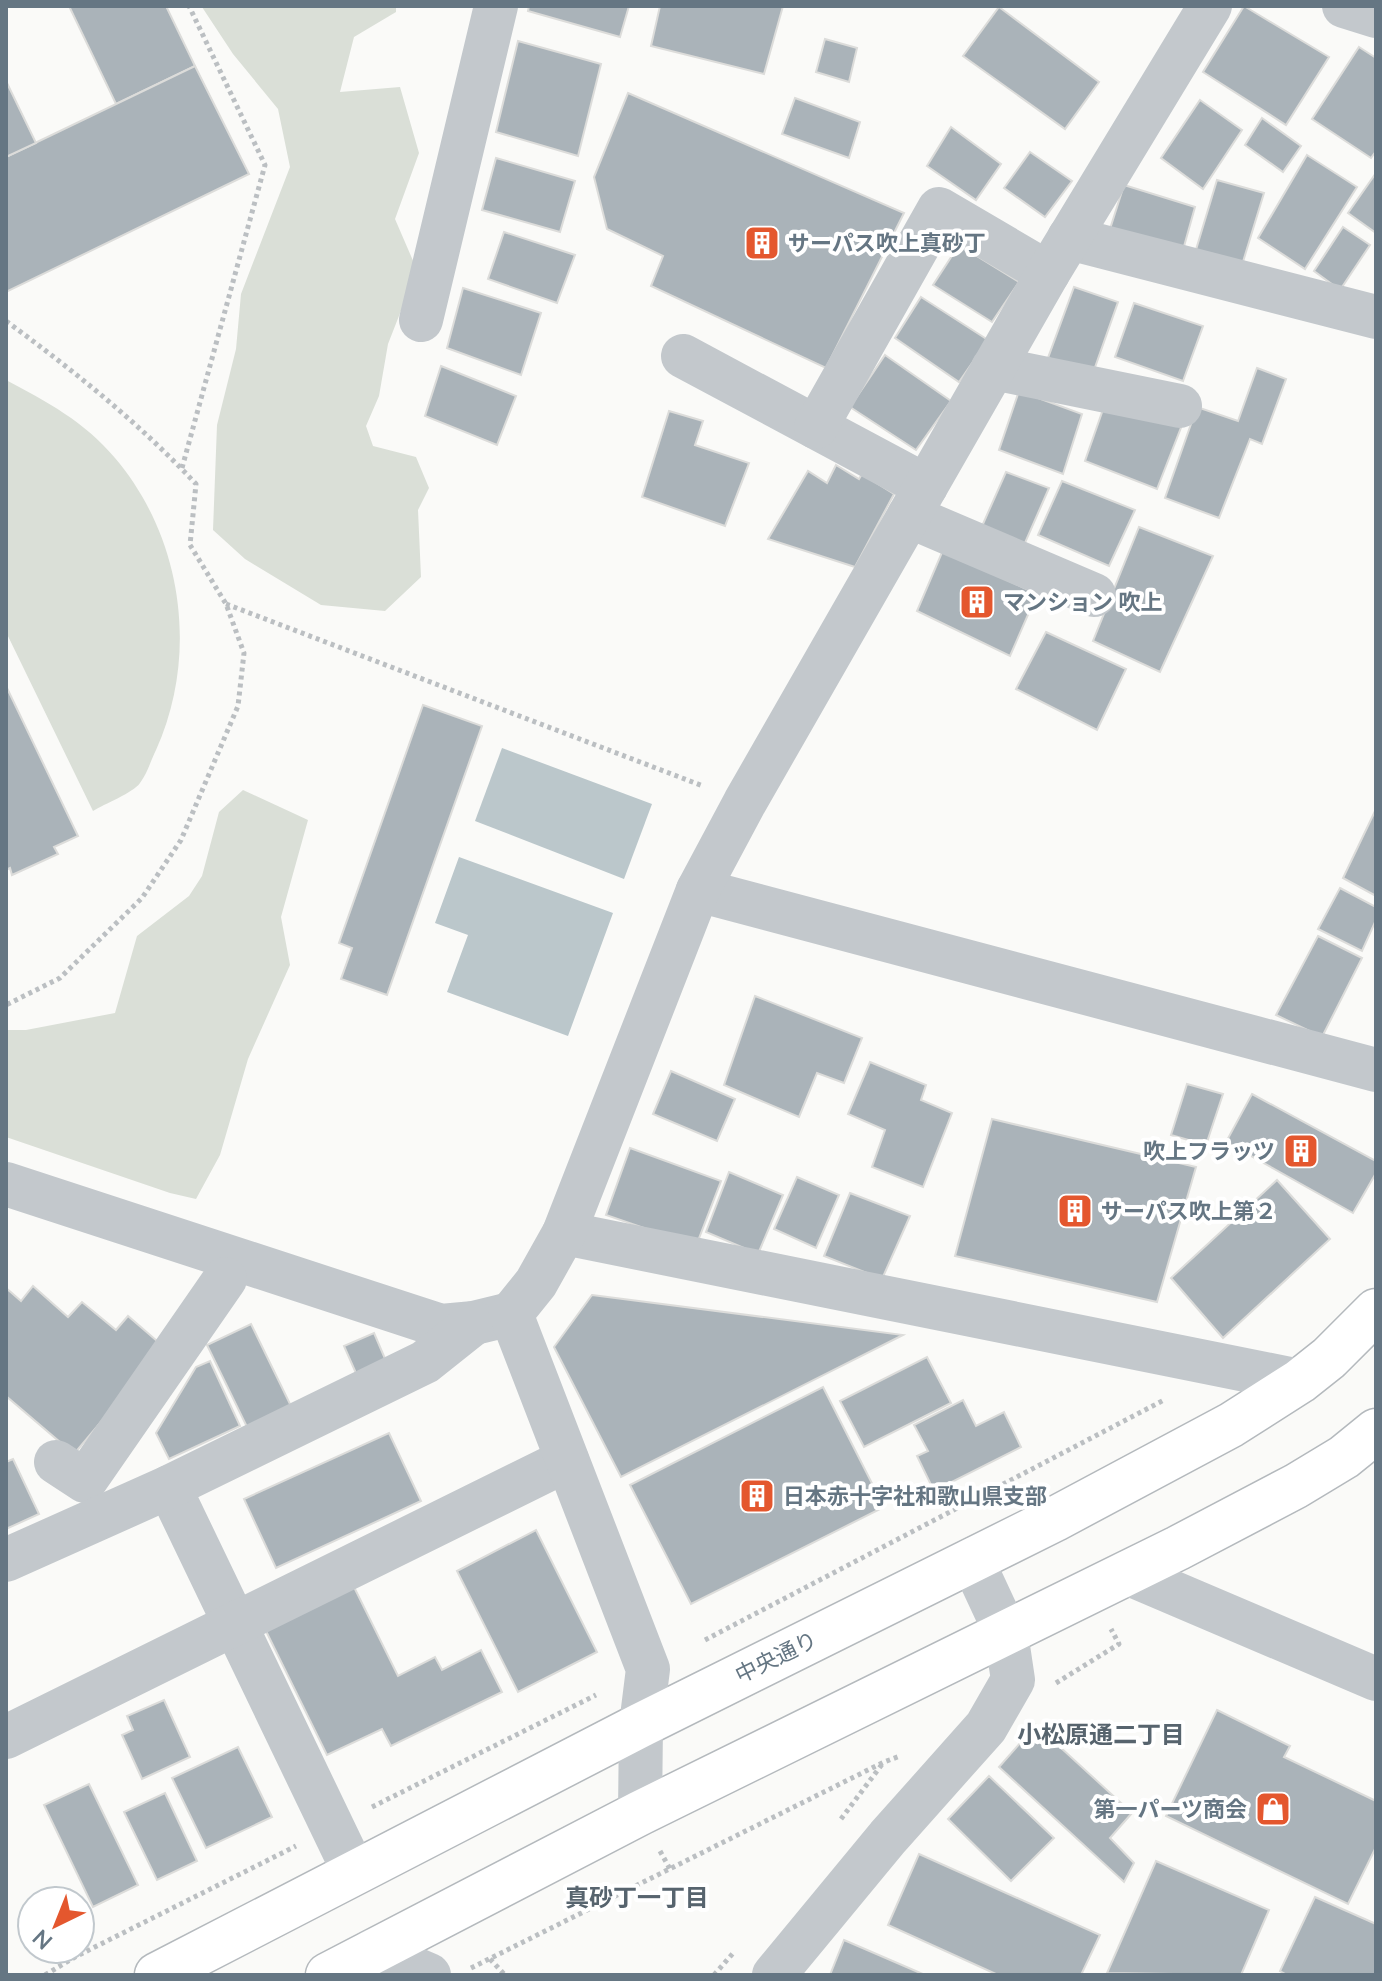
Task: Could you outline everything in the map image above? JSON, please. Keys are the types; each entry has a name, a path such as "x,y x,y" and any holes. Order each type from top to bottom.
{"highway":[{"name":"中央通り","path":"157,1975 1231,1425 1300,1381 1329,1358 1376,1311"},
{"path":"328,1975 640,1813 1127,1573 1296,1486 1344,1457 1376,1431"}],"street":[{"path":"421,320 496,6"},
{"path":"6,1560 169,1487 425,1362 493,1318 536,1283 564,1233 698,890 745,802 1058,255 1210,6"},
{"path":"1344,6 1376,16"},
{"path":"816,427 939,209 1058,255 1376,317"},
{"path":"683,356 816,427 917,501 1094,595"},
{"path":"993,368 1180,406"},
{"path":"698,890 1376,1070"},
{"path":"6,1184 441,1326 493,1318"},
{"path":"564,1233 1300,1381"},
{"path":"56,1462 85,1481 225,1279"},
{"path":"493,1318 567,1460 648,1669 641,1725 640,1813"},
{"path":"6,1737 567,1460"},
{"path":"169,1487 354,1872"},
{"path":"774,1975 888,1837 986,1727 1013,1680 1006,1633 972,1560"},
{"path":"1127,1573 1376,1679"},
{"path":"373,1951 448,1972"}],"path":[{"path":"182,469 265,165 189,6"},
{"path":"6,321 53,355 148,433 196,484 190,545 226,604 244,653 238,706 181,840 142,898 60,978 6,1005"},
{"path":"226,604 745,802"},
{"path":"583,1701 1153,1407 1218,1365"},
{"path":"1052,1685 1119,1644"},
{"path":"448,1972 490,1959 884,1762 913,1752"},
{"path":"490,1959 505,1975"}],"shaded area":[{"path":"396,6 396,12 354,37 340,92 400,87 419,153 395,219 414,263 404,303 388,344 379,396 366,426 373,446 416,457 429,488 418,510 421,577 385,611 321,605 245,559 213,530 217,425 236,349 241,294 290,167 278,109 233,54 202,7"},
{"path":"6,380 78,423 115,458 138,490 156,524 169,560 177,598 180,637 177,676 169,713 156,750 136,787 93,811 6,632"},
{"path":"502,748 652,804 624,879 475,821"},
{"path":"243,790 308,820 281,917 290,965 248,1059 220,1155 196,1199 6,1137 6,1030 26,1030 115,1013 137,936 189,896 202,876 219,812"},
{"path":"459,857 613,913 568,1036 447,992 468,935 435,923"}],"building":[{"path":"69,6 166,6 195,66 116,104"},
{"path":"529,6 629,6 620,37 528,11"},
{"path":"660,6 783,6 764,74 651,46"},
{"path":"1244,6 1329,57 1286,125 1203,72"},
{"path":"999,7 1099,82 1065,129 963,56"},
{"path":"825,39 857,48 849,82 816,72"},
{"path":"518,41 601,64 578,156 496,132"},
{"path":"1359,47 1376,58 1376,151 1371,158 1312,119"},
{"path":"195,66 249,174 6,292 6,157"},
{"path":"6,81 36,143 6,157"},
{"name":"サーパス吹上真砂丁","path":"628,93 904,213 826,368 651,286 663,256 607,229 594,177"},
{"path":"795,98 860,122 849,158 782,134"},
{"path":"1200,100 1242,130 1203,189 1161,158"},
{"path":"1262,118 1301,146 1283,172 1245,145"},
{"path":"951,127 1001,164 976,200 927,166"},
{"path":"1030,152 1072,181 1045,217 1004,188"},
{"path":"1307,155 1357,187 1305,269 1258,238"},
{"path":"496,158 575,181 560,232 482,210"},
{"path":"1376,173 1376,233 1348,213"},
{"path":"1217,180 1264,193 1242,265 1195,253"},
{"path":"1124,185 1195,207 1183,250 1110,229"},
{"path":"1343,227 1370,245 1340,290 1314,271"},
{"path":"504,232 575,255 557,303 488,279"},
{"path":"959,245 1019,282 992,322 933,285"},
{"path":"1074,287 1118,302 1093,373 1048,358"},
{"path":"463,288 541,313 521,375 447,348"},
{"path":"921,297 988,340 959,382 895,338"},
{"path":"1134,303 1203,326 1183,381 1115,357"},
{"path":"885,355 951,401 916,450 850,407"},
{"path":"441,366 516,396 497,445 425,416"},
{"path":"1257,368 1286,379 1262,444 1250,439 1219,518 1165,498 1197,407 1238,421"},
{"path":"1019,391 1082,414 1063,474 999,450"},
{"path":"1107,398 1182,425 1157,489 1085,461"},
{"path":"669,411 703,421 695,445 749,463 725,526 642,497"},
{"path":"836,465 859,479 862,474 894,494 855,567 768,539 808,471 827,483"},
{"path":"1006,472 1049,488 1021,552 979,533"},
{"path":"1062,481 1135,510 1109,566 1038,535"},
{"path":"1139,527 1213,556 1160,672 1093,641"},
{"name":"マンション 吹上","path":"943,550 1037,594 1010,656 917,611"},
{"path":"1046,632 1126,669 1097,730 1016,689"},
{"path":"6,686 78,836 54,847 58,854 12,875 10,868 6,870"},
{"path":"423,705 482,726 387,995 341,979 352,948 339,943"},
{"path":"1376,809 1376,896 1343,878"},
{"path":"1340,888 1376,907 1376,920 1362,951 1318,929"},
{"path":"1318,936 1362,958 1322,1037 1276,1015"},
{"path":"755,996 862,1038 844,1083 817,1073 799,1117 724,1085"},
{"path":"870,1062 926,1085 921,1100 952,1113 923,1187 872,1167 885,1130 848,1114"},
{"path":"671,1071 735,1099 717,1141 653,1114"},
{"path":"1187,1084 1223,1094 1206,1145 1171,1135"},
{"name":"吹上フラッツ","path":"1252,1094 1376,1161 1376,1173 1353,1213 1226,1142"},
{"name":"サーパス吹上第２","path":"992,1119 1196,1167 1157,1302 955,1256"},
{"path":"630,1148 721,1181 696,1246 606,1215"},
{"path":"729,1172 783,1195 758,1254 706,1232"},
{"path":"797,1177 839,1195 816,1248 774,1229"},
{"path":"1277,1180 1330,1239 1223,1338 1171,1278"},
{"path":"850,1193 910,1216 882,1279 824,1256"},
{"path":"33,1286 68,1317 82,1302 116,1330 128,1316 164,1347 74,1454 6,1396 6,1288 21,1301"},
{"path":"592,1295 903,1335 621,1477 554,1347"},
{"path":"251,1324 291,1406 247,1427 207,1345"},
{"path":"374,1333 389,1368 359,1380 344,1346"},
{"path":"927,1357 951,1403 864,1447 840,1401"},
{"path":"210,1361 240,1426 169,1459 156,1433 196,1367"},
{"name":"日本赤十字社和歌山県支部","path":"823,1387 884,1507 691,1604 630,1485"},
{"path":"963,1400 976,1426 1004,1412 1021,1447 934,1491 917,1456 928,1451 914,1425"},
{"path":"389,1433 421,1501 276,1568 244,1499"},
{"path":"13,1459 39,1514 6,1529 6,1462"},
{"path":"536,1530 597,1652 518,1692 457,1571"},
{"path":"353,1585 398,1676 435,1657 442,1670 481,1650 502,1692 391,1746 382,1729 327,1755 265,1629"},
{"path":"164,1700 190,1757 142,1779 122,1735 133,1730 127,1716"},
{"name":"第一パーツ商会","path":"1217,1710 1290,1746 1284,1757 1376,1801 1376,1847 1348,1904 1166,1816"},
{"path":"1036,1725 1132,1813 1110,1838 1134,1863 1124,1882 999,1767"},
{"path":"238,1747 272,1817 206,1848 172,1778"},
{"path":"989,1776 1054,1838 1011,1881 948,1819"},
{"path":"89,1784 138,1885 96,1906 96,1885 82,1885 44,1805"},
{"path":"165,1793 197,1861 157,1880 124,1812"},
{"path":"919,1854 1100,1935 1081,1975 998,1975 888,1925"},
{"path":"1156,1861 1269,1910 1241,1975 1107,1973"},
{"path":"1315,1897 1376,1924 1376,1975 1287,1975 1280,1971"},
{"path":"844,1940 925,1975 830,1975"}],"place":[{"name":"サーパス吹上真砂丁","path":"762,243"},
{"name":"マンション 吹上","path":"977,602"},
{"name":"吹上フラッツ","path":"1301,1151"},
{"name":"サーパス吹上第２","path":"1075,1211"},
{"name":"日本赤十字社和歌山県支部","path":"757,1496"},
{"name":"第一パーツ商会","path":"1273,1809"}],"district":[{"name":"小松原通二丁目","path":"1101,1735"},
{"name":"真砂丁一丁目","path":"637,1898"}]}
